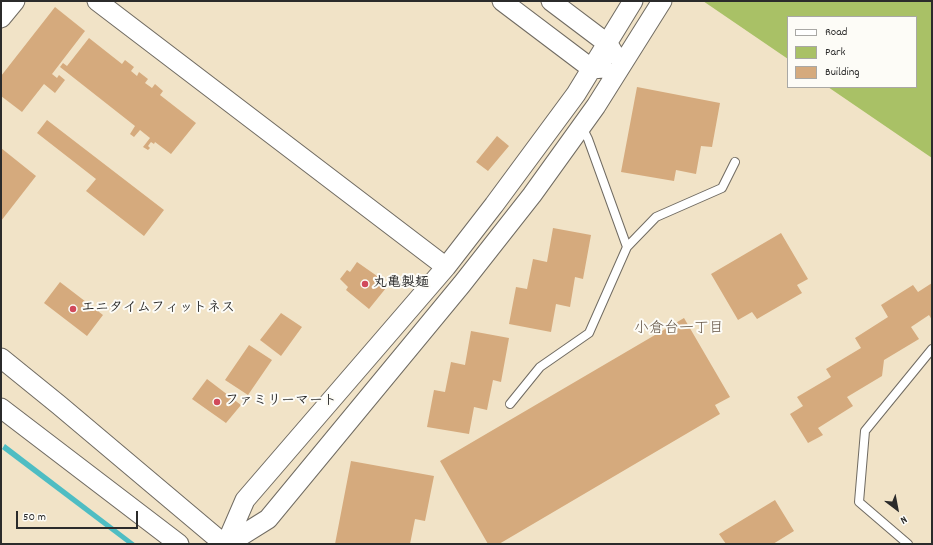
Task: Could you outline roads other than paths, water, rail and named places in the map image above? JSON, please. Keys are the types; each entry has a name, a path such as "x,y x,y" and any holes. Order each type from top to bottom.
{"street":[{"path":"1,18 15,1"},
{"path":"97,1 446,267"},
{"path":"502,1 592,69 621,67"},
{"path":"551,1 608,44 621,67"},
{"path":"226,544 245,500 446,267 576,94 634,1"},
{"path":"226,544 268,519 462,284 532,195 581,126 621,67 662,1"},
{"path":"1,358 226,544"},
{"path":"1,408 179,544"}],"lane":[{"path":"581,126 588,139 627,247"},
{"path":"510,404 540,367 590,333 627,247 656,217 722,188 734,162"},
{"path":"908,544 859,502 865,431 932,349"}],"water":[{"path":"5,444 136,544 128,544 2,449"}],"place":[{"name":"丸亀製麺","path":"365,284"},
{"name":"エニタイムフィットネス","path":"73,309"},
{"name":"ファミリーマート","path":"217,402"}],"district":[{"name":"小倉台一丁目","path":"679,330"}]}
